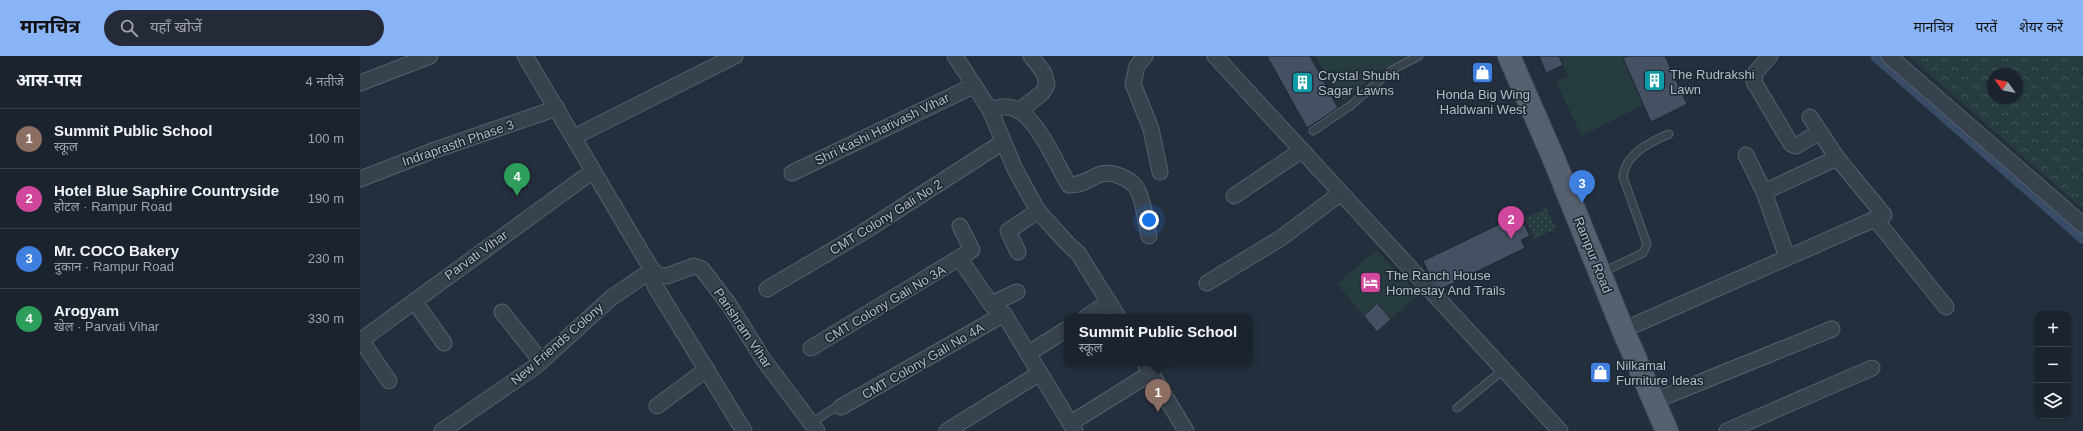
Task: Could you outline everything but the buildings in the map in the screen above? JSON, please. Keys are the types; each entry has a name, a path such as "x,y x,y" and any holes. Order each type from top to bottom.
{"main road":[{"name":"Rampur Road","path":"1509,56 1601,273 1623,330 1667,431"}],"street":[{"path":"360,83 430,56"},
{"path":"574,137 735,56"},
{"path":"955,56 973,86 990,110 1015,169 1038,211 1078,253 1116,314"},
{"path":"1019,111 1042,93 1048,85 1044,73 1031,56"},
{"path":"1145,56 1137,66 1133,84 1151,129 1160,172"},
{"path":"1215,56 1298,152 1500,373 1560,431"},
{"path":"1770,56 1755,73 1754,82 1791,144 1796,146 1820,132"},
{"path":"1889,56 2083,226"},
{"path":"528,57 652,270 655,286 744,431"},
{"name":"Shri Kashi Harivash Vihar","path":"792,173 973,86"},
{"path":"990,110 1008,107 1019,111 1031,122 1047,143 1069,185 1076,186 1101,174 1112,173 1117,174 1138,190 1149,236"},
{"name":"Indraprasth Phase 3","path":"360,179 434,150 557,108"},
{"path":"1623,330 1787,257 1876,220 1884,215 1837,158 1810,117"},
{"name":"CMT Colony Gali No 2","path":"766,289 865,231 1003,142"},
{"path":"1234,196 1298,152"},
{"path":"1746,155 1764,192 1787,257"},
{"path":"1764,192 1837,158"},
{"name":"Parvati Vihar","path":"361,341 414,300 593,171"},
{"path":"1207,283 1281,238 1338,196"},
{"path":"1018,252 1008,231 1038,211"},
{"path":"1876,220 1946,307"},
{"path":"960,226 972,250 960,259 991,304 1004,314 1073,427 1148,368 1186,431"},
{"name":"CMT Colony Gali No 3A","path":"811,348 960,259"},
{"name":"Parishram Vihar","path":"652,270 658,275 667,276 694,266 702,268 730,306 763,359 814,427"},
{"name":"New Friends Colony","path":"442,431 542,361 611,298 652,270"},
{"path":"991,304 1017,292"},
{"path":"414,300 444,343"},
{"path":"1091,314 1109,302"},
{"path":"502,312 542,361"},
{"name":"CMT Colony Gali No 4A","path":"841,408 1004,314"},
{"path":"1654,401 1832,329"},
{"path":"1029,353 1064,331"},
{"path":"361,341 389,381"},
{"path":"1727,431 1872,368"},
{"path":"657,406 707,369"},
{"path":"947,431 1040,373"}],"lane":[{"path":"1313,131 1350,106 1392,70 1419,56"},
{"path":"1601,273 1643,253 1646,249 1648,244 1623,177 1623,170 1638,151 1650,142 1669,134"},
{"path":"1457,408 1500,373"},
{"path":"814,427 836,407 841,408"}],"green space":[{"path":"1315,56 1411,56 1381,70 1343,101"},
{"path":"1559,56 1628,56 1623,59 1643,105 1582,136 1556,82 1568,76"},
{"path":"1909,56 2083,56 2083,209"},
{"path":"1546,208 1556,228 1535,239 1525,219"},
{"path":"1376,250 1418,294 1391,319 1377,303 1364,316 1337,284"}],"waterway":[{"path":"1877,56 2083,237"}],"place":[{"name":"Honda Big Wing Haldwani West","path":"1483,72"},
{"name":"The Rudrakshi Lawn","path":"1655,81"},
{"name":"Crystal Shubh Sagar Lawns","path":"1303,82"},
{"name":"Arogyam","path":"517,196"},
{"name":"Mr. COCO Bakery","path":"1582,203"},
{"name":"Hotel Blue Saphire Countryside","path":"1511,239"},
{"name":"The Ranch House Homestay And Trails","path":"1370,282"},
{"name":"Nilkamal Furniture Ideas","path":"1601,372"},
{"name":"Summit Public School","path":"1158,412"}]}
